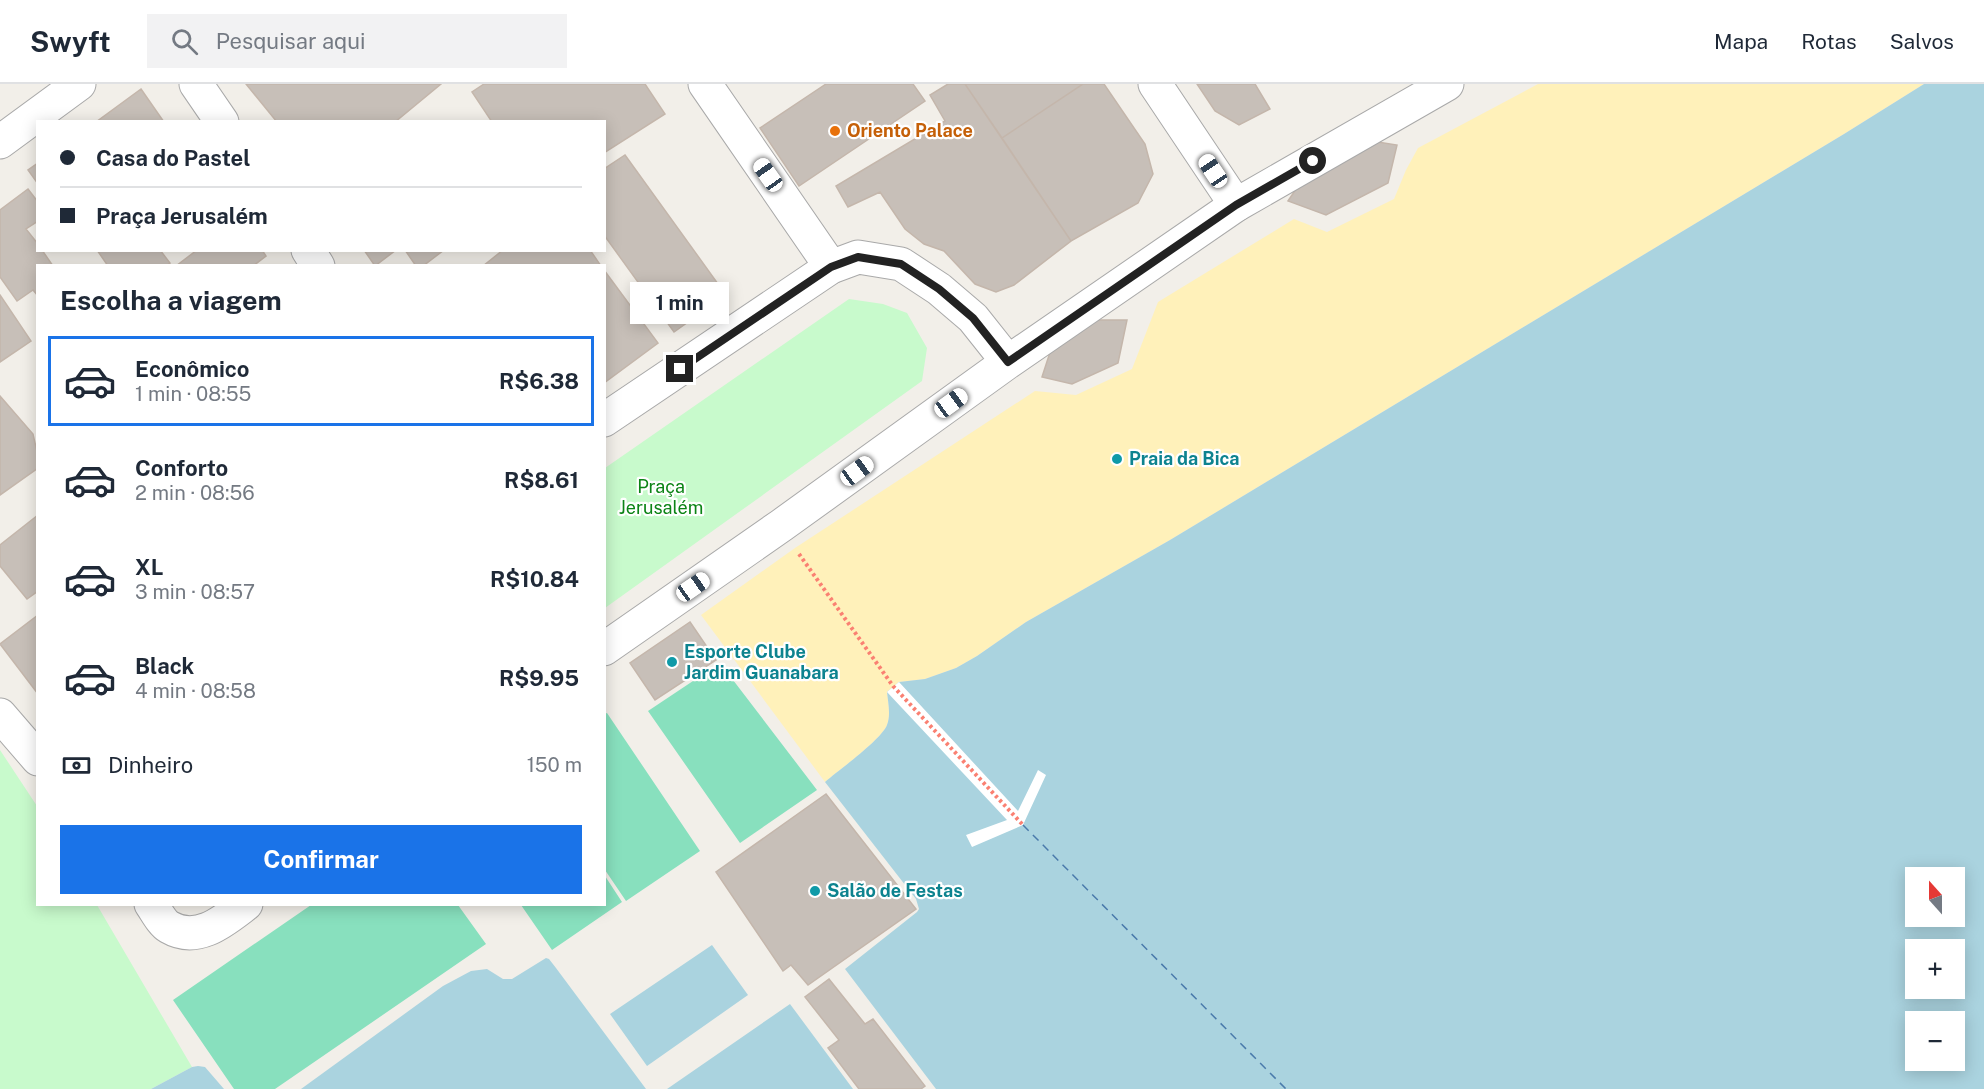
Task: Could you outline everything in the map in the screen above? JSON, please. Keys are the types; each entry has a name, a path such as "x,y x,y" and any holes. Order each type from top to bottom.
{"street":[{"path":"0,142 79,84"},
{"path":"196,84 221,120"},
{"path":"705,84 831,267"},
{"path":"1155,84 1236,205"},
{"path":"606,648 782,525 1008,362 1236,205 1447,84"},
{"path":"606,419 831,267 858,257 901,264 939,289 973,318 1008,362"},
{"path":"0,715 36,757"},
{"path":"152,906 167,926 186,932 201,932 215,927 243,906"}],"path":[{"path":"782,525 826,593 893,687 1023,825"}],"sand":[{"name":"Praia da Bica","path":"1538,84 1924,84 1170,540 1026,622 977,656 956,668 925,679 899,682 887,692 889,717 883,731 869,746 825,782 701,615 795,548 1035,391 1076,395 1132,369 1158,302 1294,219 1327,232 1394,199 1418,148"}],"green space":[{"name":"Praça Jerusalém","path":"849,299 883,304 907,313 927,348 922,381 606,607 606,467"},
{"path":"720,663 817,790 740,843 648,711"},
{"path":"606,713 700,851 626,901 606,871"},
{"path":"0,750 36,804 36,906 98,906 192,1067 151,1089 0,1089"},
{"path":"606,878 622,902 552,950 522,906 606,906"},
{"path":"310,906 459,906 486,944 275,1089 234,1089 173,1000"}],"water":[{"path":"1924,84 1984,84 1984,1089 936,1089 845,969 917,912 919,909 916,899 825,782 869,746 883,731 889,717 887,692 899,682 925,679 956,668 1026,622 1170,540"},
{"path":"712,945 748,995 647,1066 610,1014"},
{"path":"546,958 556,968 646,1089 301,1089 443,986 471,971 487,969 503,979 512,979"},
{"path":"790,1004 853,1089 667,1089"},
{"path":"192,1067 205,1067 224,1089 151,1089"}],"pier":[{"path":"899,682 1018,811 1038,770 1046,775 1023,825 972,847 966,835 1007,820 887,692"}],"building":[{"path":"246,84 441,84 397,120 275,120"},
{"path":"484,84 645,84 665,114 606,152 606,120 491,120 472,92"},
{"path":"826,84 913,84 925,101 799,186 760,128"},
{"path":"948,84 965,84 1071,241 1014,285 996,292 975,284 944,251 924,244 905,229 880,192 848,207 836,186 945,121 930,95"},
{"path":"965,84 1083,84 1002,138"},
{"path":"1083,84 1104,84 1145,144 1153,174 1138,203 1071,241 1002,138"},
{"path":"1197,84 1255,84 1270,109 1239,125 1215,111"},
{"path":"141,89 163,120 99,120"},
{"path":"1359,139 1397,145 1388,183 1326,215 1288,201 1313,164"},
{"path":"625,155 726,295 674,332 606,238 606,168"},
{"path":"36,164 36,181 28,170"},
{"path":"28,189 36,199 36,222 26,229 36,242 36,252 43,252 52,264 36,264 36,294 33,290 17,301 0,277 0,210"},
{"path":"98,252 162,252 170,263 169,264 107,264"},
{"path":"194,252 263,252 266,256 256,264 179,264"},
{"path":"365,252 393,252 378,264 374,264"},
{"path":"406,252 441,252 426,264 415,264"},
{"path":"500,252 591,252 600,264 486,264"},
{"path":"606,273 658,343 606,382"},
{"path":"0,295 31,341 0,362"},
{"path":"1090,320 1127,320 1118,363 1072,384 1042,377 1054,340"},
{"path":"0,396 33,434 36,447 36,469 0,495"},
{"path":"36,517 36,592 27,599 0,566 0,545"},
{"path":"36,617 36,691 0,644"},
{"name":"Esporte Clube Jardim Guanabara","path":"690,622 716,660 655,700 630,663"},
{"name":"Salão de Festas","path":"826,794 916,909 808,985 791,965 783,971 716,872"},
{"path":"829,979 865,1024 873,1019 925,1086 921,1089 859,1089 828,1048 839,1040 805,997"}],"ferry route":[{"path":"1023,825 1286,1089"}],"place":[{"name":"Oriento Palace","path":"835,131"},
{"name":"Praia da Bica","path":"1117,459"},
{"name":"Esporte Clube Jardim Guanabara","path":"672,662"},
{"name":"Salão de Festas","path":"815,891"}],"route":[{"path":"680,369 831,267 858,257 901,264 939,289 973,318 1008,362 1236,205 1313,161"}]}
